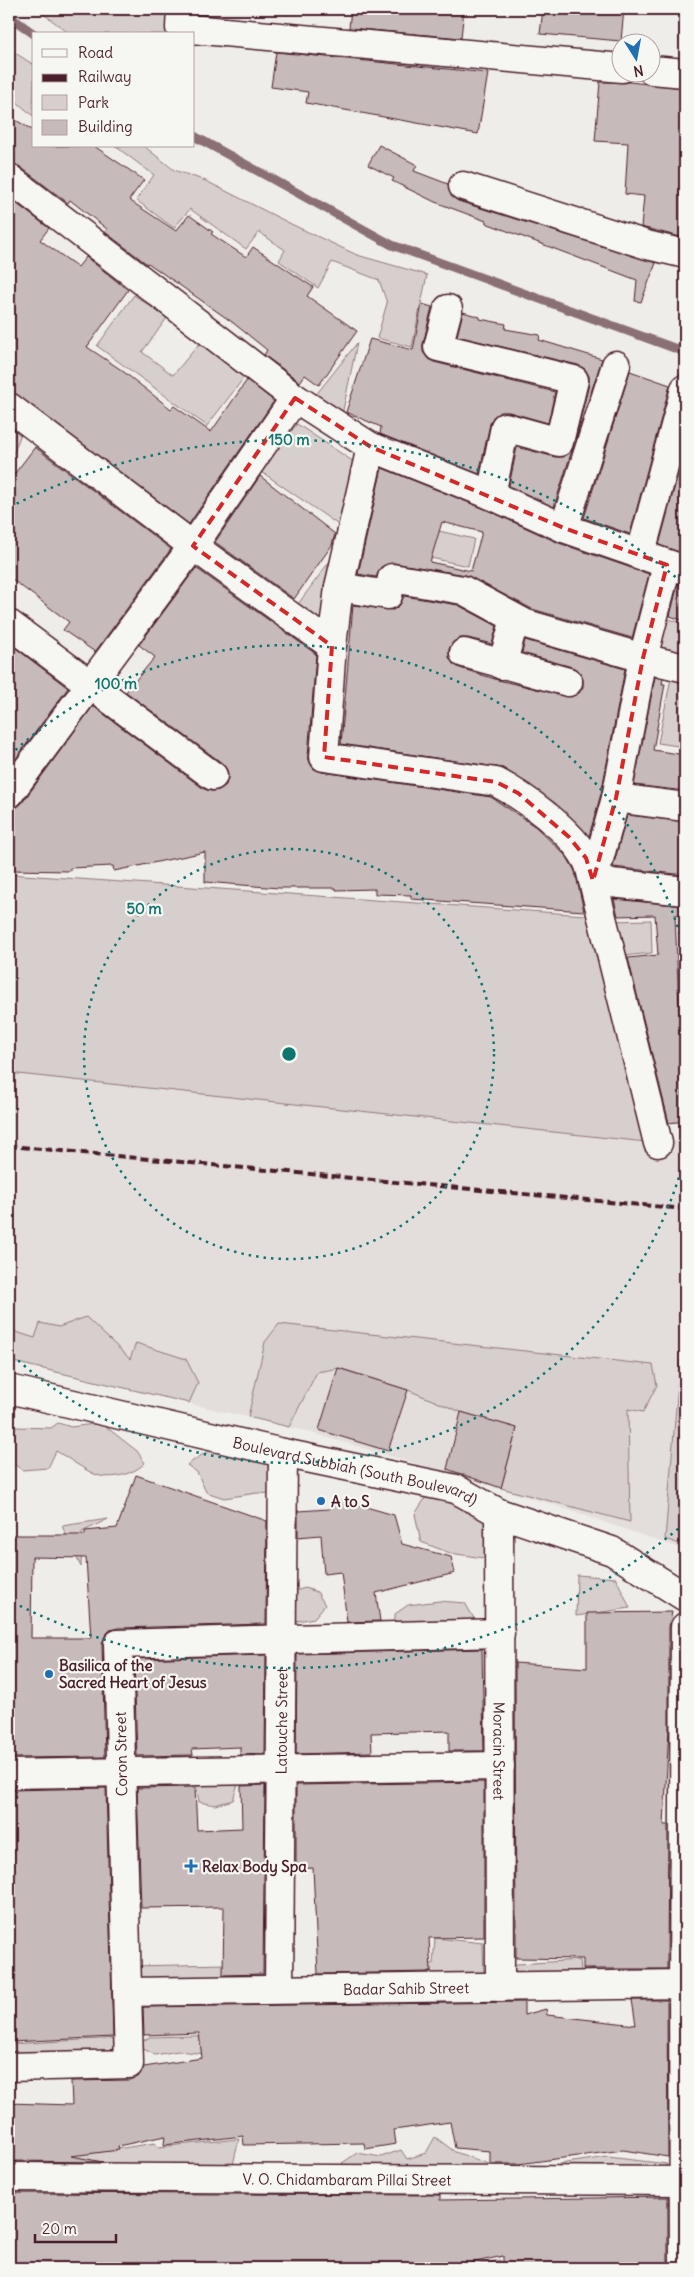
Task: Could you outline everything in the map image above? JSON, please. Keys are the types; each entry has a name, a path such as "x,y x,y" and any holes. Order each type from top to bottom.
{"street":[{"path":"180,9 180,28 612,67"},
{"path":"662,71 685,73"},
{"path":"9,178 295,398 371,447 491,495 564,528 676,567 643,658 616,798 593,881"},
{"path":"463,186 647,246 685,254"},
{"path":"448,310 438,347 574,380 559,442 505,427 491,495"},
{"path":"564,528 616,364"},
{"path":"640,556 685,389"},
{"path":"9,794 193,546 295,398"},
{"path":"9,407 193,546 332,646"},
{"path":"371,447 339,586 332,646 324,757 496,782 518,793 569,837 586,858 593,881 658,1143"},
{"path":"339,586 388,595 392,578 463,590 526,624 643,658 685,668"},
{"path":"502,665 515,619"},
{"path":"9,624 213,776"},
{"path":"464,653 568,682"},
{"path":"616,798 685,807"},
{"path":"593,881 685,891"},
{"name":"Boulevard Subbiah (South Boulevard)","path":"9,1389 283,1453 456,1489 499,1513 612,1551 685,1598"},
{"name":"Latouche Street","path":"278,1989 283,1453"},
{"name":"Moracin Street","path":"499,1513 500,1987"},
{"path":"684,2268 685,1627"},
{"name":"Coron Street","path":"9,2067 129,2064 118,1644 500,1633"},
{"path":"9,1774 500,1766"},
{"name":"Badar Sahib Street","path":"127,1992 684,1984"},
{"name":"V. O. Chidambaram Pillai Street","path":"9,2177 685,2181"}],"highlighted area":[{"path":"295,398 371,447 564,528 667,565 643,658 616,798 593,881 586,858 569,837 518,793 496,782 324,757 332,646 193,546"}],"shaded area":[{"path":"9,874 658,1143 685,1140 685,1550 551,1504 305,1431 9,1361"},
{"path":"678,918 685,918 685,1084"}],"green space":[{"path":"37,9 168,9 166,32 67,32"},
{"path":"9,49 32,64 32,115 9,95"},
{"path":"118,148 146,148 174,170 206,181 357,255 427,275 412,347 377,338 387,303 379,280 332,262 318,288 279,261 285,250 259,232 246,249 190,209 174,228 136,200 154,175"},
{"path":"134,295 167,318 142,352 173,375 204,338 249,371 207,426 97,346"},
{"path":"357,343 342,415 315,396"},
{"path":"9,417 22,431 9,465"},
{"path":"297,424 357,464 340,526 259,470"},
{"path":"395,521 474,539 468,566 389,549"},
{"path":"341,546 327,629 298,604"},
{"path":"659,617 685,623 685,659 651,652"},
{"path":"672,673 685,676 685,747 658,743"},
{"path":"9,874 599,916 655,1143 9,1073"},
{"path":"651,920 652,953 623,956 611,921"},
{"path":"86,1317 130,1359 136,1343 186,1359 198,1383 189,1403 9,1361 9,1330 35,1338 40,1323 59,1327"},
{"path":"279,1324 653,1365 657,1385 643,1412 628,1409 630,1522 501,1488 517,1428 461,1412 408,1390 339,1368 317,1372 289,1427 248,1417 265,1342"},
{"path":"680,1360 685,1360 685,1546 665,1539"},
{"path":"58,1423 71,1427 101,1423 137,1451 145,1463 129,1473 109,1477 97,1475 56,1451 48,1468 22,1470 9,1460 9,1435 16,1427 51,1428"},
{"path":"221,1442 275,1448 277,1494 257,1493 224,1498 206,1492 197,1472 187,1465"},
{"path":"426,1497 496,1510 496,1540 483,1558 450,1553 421,1542 415,1514"},
{"path":"108,1519 82,1532 81,1567 62,1526"},
{"path":"577,1575 616,1578 630,1608 576,1616"},
{"path":"305,1588 317,1592 325,1605 314,1618 298,1621 290,1613 295,1591"},
{"path":"439,1601 465,1603 475,1620 395,1625 395,1614 408,1605"},
{"path":"240,1777 233,1800 215,1805 199,1802 196,1784"},
{"path":"435,1938 483,1943 484,1981 334,1984 337,1966 433,1964"},
{"path":"580,1960 581,1971 595,1969 584,1974 502,1986 502,1965"},
{"path":"274,1963 274,1985 133,1988 132,1966"},
{"path":"231,2035 234,2057 178,2051 155,2055 136,2045 150,2037"},
{"path":"118,2038 124,2059 9,2063 9,2044"},
{"path":"435,2137 455,2152 489,2164 476,2192 355,2192 342,2163 357,2153 381,2157 401,2150 407,2159 426,2153"},
{"path":"239,2139 232,2169 9,2177 9,2154 104,2151 155,2143 158,2147"},
{"path":"608,2157 667,2164 657,2194 564,2194 559,2164"},
{"path":"500,2260 501,2268 466,2268 466,2267"}],"building":[{"path":"351,9 464,9 461,38 349,28"},
{"path":"543,9 624,9 622,32 612,32 612,40 540,34"},
{"path":"276,52 488,73 478,134 306,103 308,92 271,87"},
{"path":"600,82 629,82 685,88 685,238 641,227 644,196 625,194 628,143 595,141"},
{"path":"9,116 32,130 32,148 97,148 144,180 129,200 176,231 189,215 213,232 211,234 246,257 253,247 313,287 307,296 357,331 319,385 305,375 300,382 264,355 267,350 232,322 147,264 105,232 107,229 70,200 68,203 19,166 9,163"},
{"path":"379,145 417,165 414,171 448,184 451,196 458,201 656,263 641,302 635,301 637,280 486,223 486,221 435,202 392,181 394,178 368,165"},
{"path":"9,198 49,228 40,240 78,267 86,257 128,290 87,347 120,369 171,409 174,406 211,432 247,380 274,401 189,524 9,390"},
{"path":"422,304 432,307 423,344 423,352 428,359 555,392 548,423 509,412 500,412 493,417 479,474 380,434 381,427 346,412 370,339 413,350"},
{"path":"463,312 480,317 480,319 506,324 505,329 540,335 539,340 602,359 575,441 589,384 589,376 585,369 578,365 457,336"},
{"path":"630,371 670,385 630,534 584,518"},
{"path":"35,447 171,549 95,652 63,630 69,622 9,577 9,481"},
{"path":"517,447 555,457 564,457 573,447 554,507 509,486"},
{"path":"685,448 685,554 659,545"},
{"path":"382,468 485,509 559,543 649,574 632,638 532,609 466,575 394,563 381,567 376,577 358,574","holes":["442,522 482,532 471,571 430,562"]},
{"path":"260,476 335,534 332,545 294,599 215,542"},
{"path":"196,568 316,654 308,756 314,769 322,772 491,797 536,827 567,857 575,871 584,911 411,899 411,895 375,894 375,889 279,888 205,882 205,852 114,871 113,866 70,868 70,871 9,870 9,809 16,808 22,803 93,706 204,789 211,791 219,790 226,785 228,778 227,770 222,763 126,692 155,657 139,645"},
{"path":"678,584 685,585 685,621 670,616"},
{"path":"404,596 458,605 497,626 492,644 468,638 460,638 453,642 449,649 449,657 453,664 460,668 498,680 571,697 579,693 583,687 583,679 579,671 572,667 522,653 525,640 625,669 601,794 589,836 555,803 503,768 341,744 353,605 393,610 400,605"},
{"path":"9,643 68,688 9,768"},
{"path":"655,677 663,679 662,684 665,684 653,750 685,755 685,791 634,785"},
{"path":"627,815 685,822 685,875 613,867"},
{"path":"614,899 685,906 685,914 675,915 684,1121 669,1123 628,958 658,955 655,915 618,916"},
{"path":"338,1368 408,1390 388,1451 319,1430"},
{"path":"461,1412 517,1428 501,1488 447,1469"},
{"path":"136,1475 267,1521 266,1624 118,1628 110,1630 102,1644 105,1757 9,1758 9,1535 85,1535 85,1531 117,1528","holes":["32,1557 86,1558 91,1638 31,1638"]},
{"path":"342,1500 394,1515 402,1544 451,1557 455,1573 376,1593 380,1621 347,1622 341,1572 324,1574 321,1535 298,1537 298,1511 329,1509"},
{"path":"672,1612 669,1627 669,1727 664,1825 668,1825 667,1969 583,1969 583,1959 516,1958 515,1663 587,1668 587,1613"},
{"path":"482,1649 484,1751 449,1751 449,1731 371,1733 372,1752 296,1754 297,1654"},
{"path":"266,1655 265,1754 240,1755 240,1747 192,1749 193,1755 137,1756 134,1659"},
{"path":"484,1782 484,1937 429,1938 431,1972 318,1974 313,1868 296,1869 296,1785"},
{"path":"265,1785 263,1974 223,1975 224,1907 141,1908 137,1788 195,1787 197,1830 242,1828 241,1786"},
{"path":"106,1788 113,2037 9,2042 9,1790"},
{"path":"632,2000 667,2000 668,2157 623,2150 518,2164 490,2164 490,2151 455,2148 450,2122 394,2130 396,2144 365,2149 364,2143 244,2145 243,2136 164,2145 165,2136 118,2146 119,2150 71,2156 103,2162 10,2161 9,2103 72,2105 71,2081 130,2080 138,2077 144,2067 202,2058 199,2033 144,2035 143,2007 524,2002 524,2015 546,2009 547,2015 636,2025"},
{"path":"9,2193 440,2195 440,2200 668,2197 668,2268 503,2268 503,2256 462,2265 462,2268 9,2268"}],"waterway":[{"path":"9,16 32,33"},
{"path":"195,137 392,245 685,352"}],"railway":[{"path":"9,1146 685,1209"}],"place":[{"name":"A to S","path":"321,1501"},
{"name":"Basilica of the Sacred Heart of Jesus","path":"49,1674"},
{"name":"Relax Body Spa","path":"191,1866"}]}
